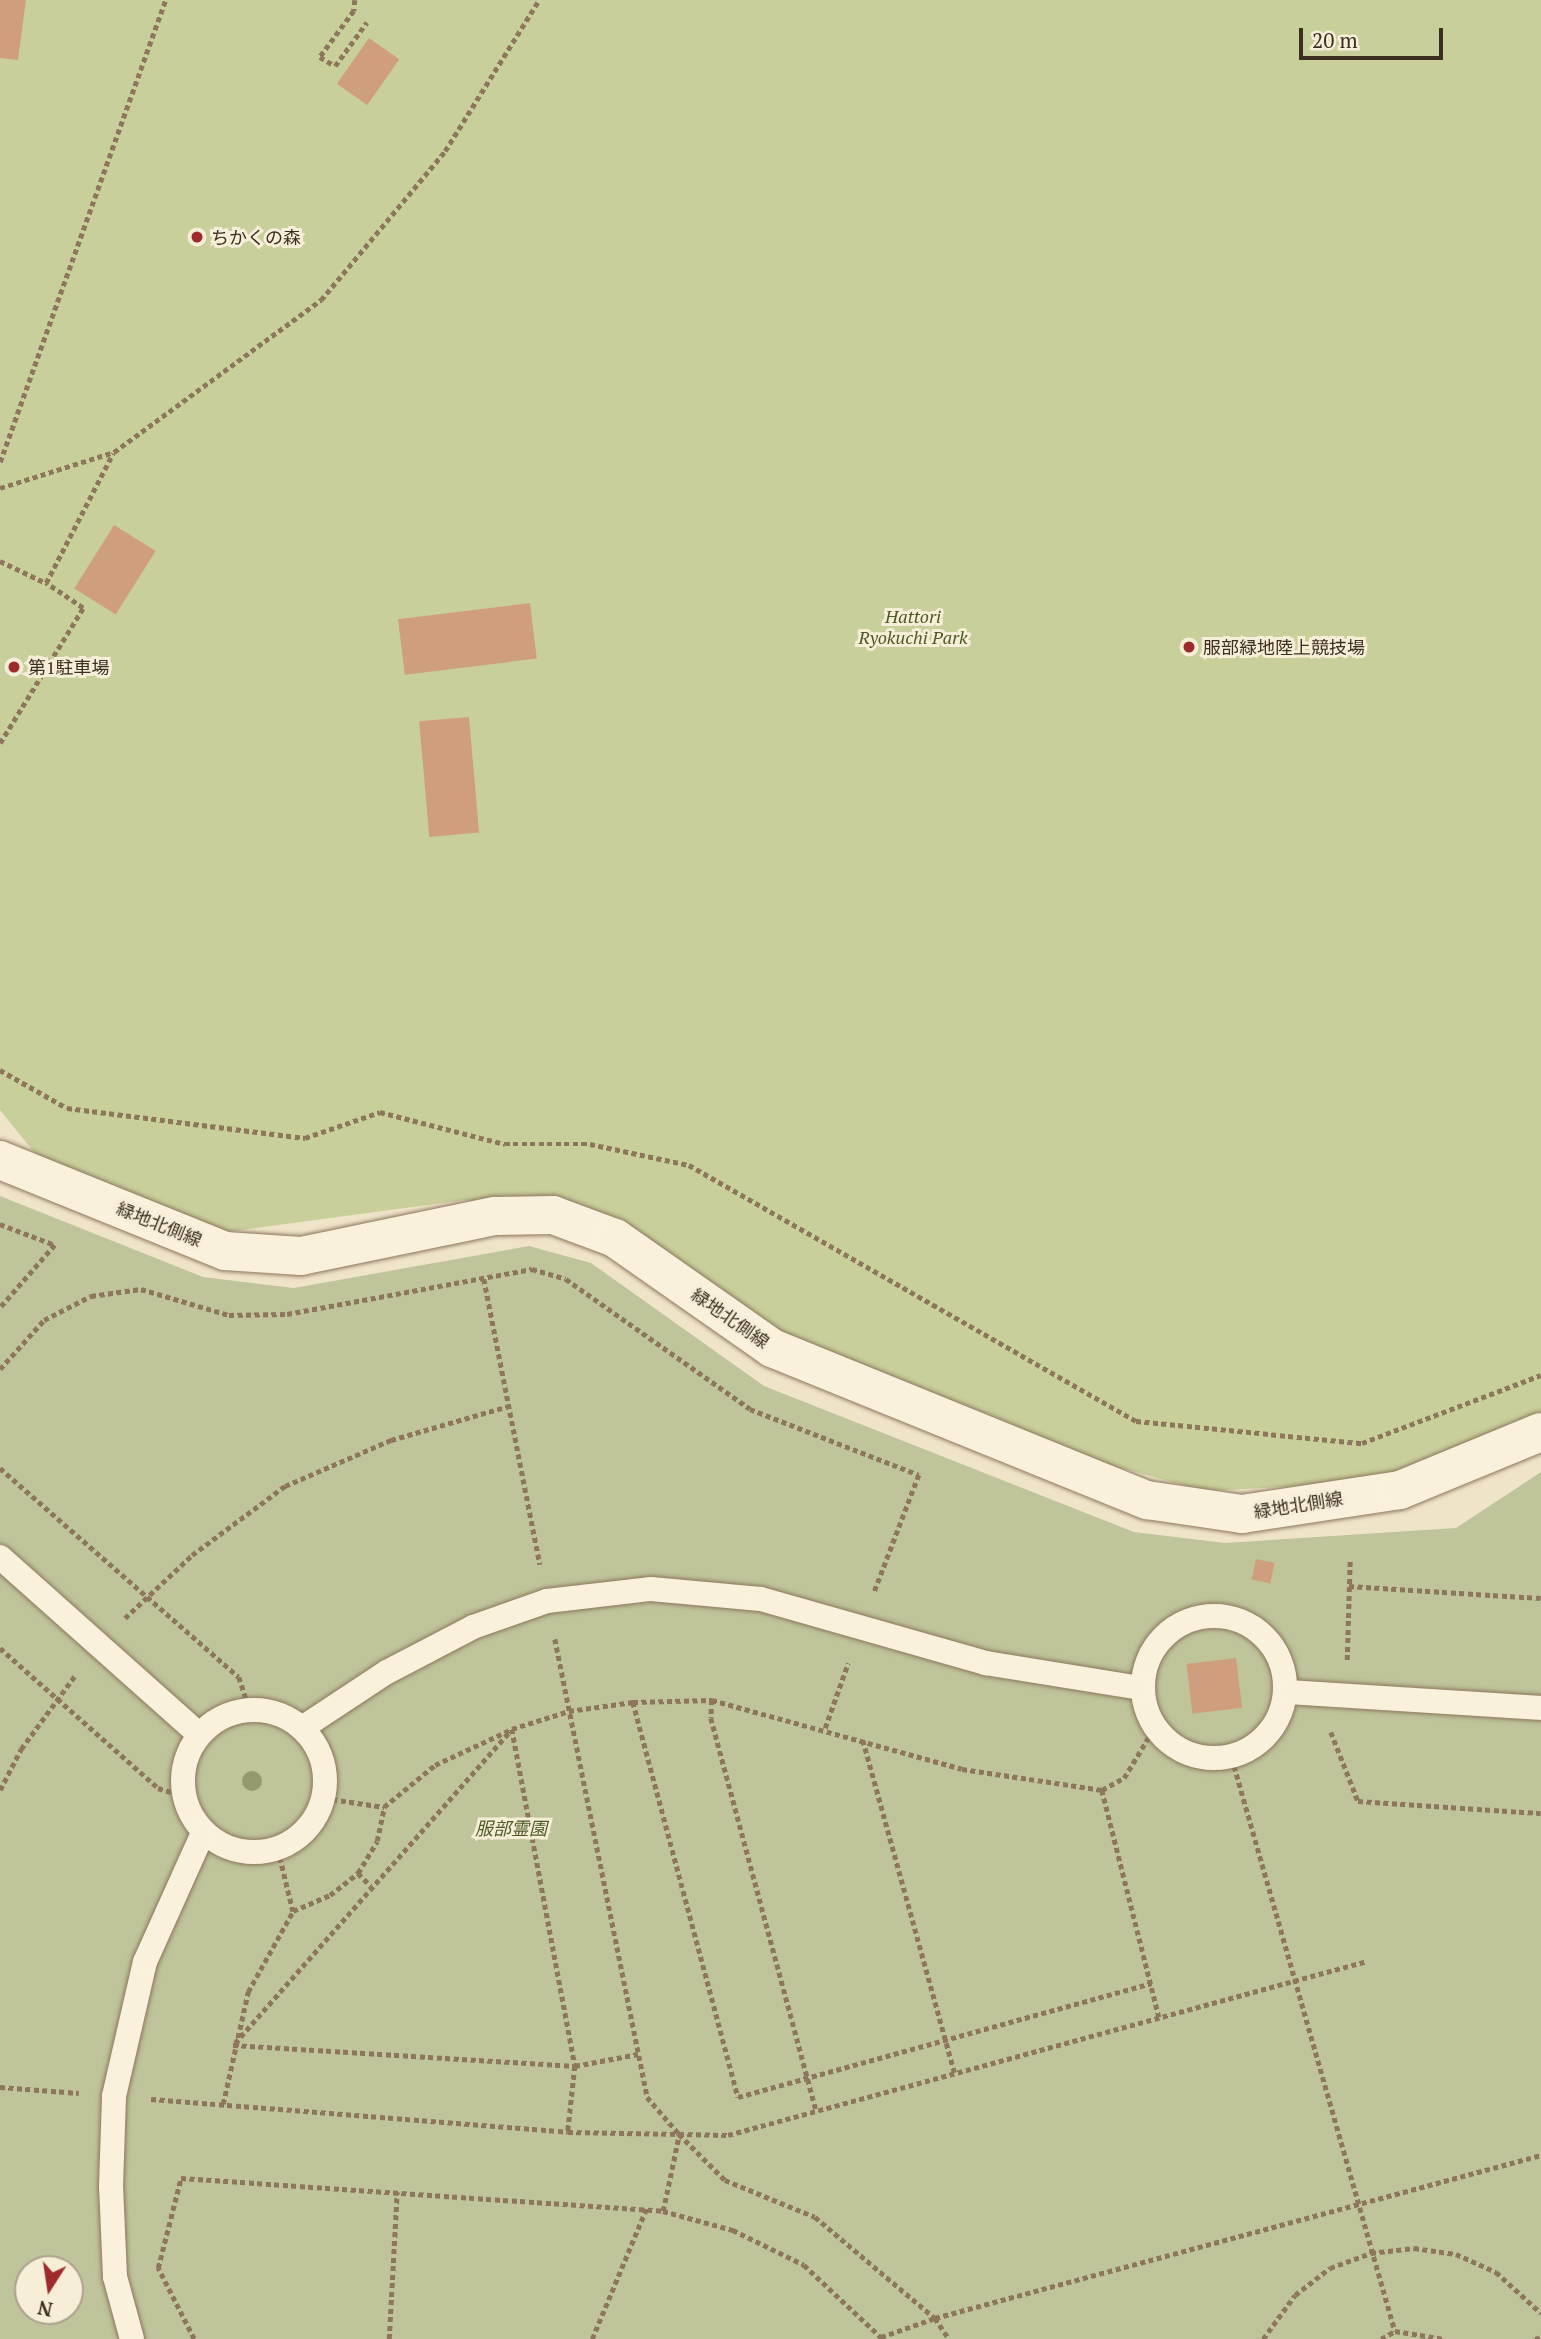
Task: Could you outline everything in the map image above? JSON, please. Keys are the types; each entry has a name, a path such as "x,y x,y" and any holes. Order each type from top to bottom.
{"street":[{"name":"緑地北側線","path":"0,1160 225,1251 301,1256 495,1216 553,1215 615,1238 772,1348 1147,1500 1242,1514 1400,1490 1541,1432"}],"lane":[{"path":"0,1557 199,1734"},
{"path":"302,1728 387,1672 473,1627 547,1601 651,1589 761,1599 986,1664 1141,1688"},
{"path":"1192,1617 1242,1620 1277,1649 1287,1692 1270,1734 1232,1758 1187,1755 1154,1728 1141,1688 1153,1648 1192,1617"},
{"path":"1287,1692 1541,1708"},
{"path":"250,1710 278,1714 302,1728 323,1760 324,1798 308,1830 278,1849 238,1852 203,1833 184,1796 184,1764 199,1734 223,1717 250,1710"},
{"path":"132,2339 115,2277 111,2187 114,2096 145,1962 203,1833"}],"path":[{"path":"0,461 165,0"},
{"path":"355,0 354,11 320,57 335,66 367,22"},
{"path":"0,488 114,452 321,300 446,150 539,0"},
{"path":"46,583 114,452"},
{"path":"0,561 46,583 83,608 0,743"},
{"path":"0,1070 67,1108 305,1138 380,1112 505,1144 590,1144 689,1165 1136,1421 1362,1443 1541,1376"},
{"path":"0,1224 55,1245 0,1308"},
{"path":"0,1369 44,1320 91,1296 141,1289 229,1315 287,1314 532,1269 566,1279 750,1409 919,1475 825,1728"},
{"path":"484,1279 647,2097 679,2134 725,2179 815,2217 935,2318 949,2339"},
{"path":"0,1790 21,1749 98,1645 192,1555 285,1486 391,1440 509,1406"},
{"path":"0,1468 239,1677 250,1710"},
{"path":"1346,1696 1350,1561"},
{"path":"1349,1586 1541,1598"},
{"path":"0,1648 158,1788 184,1796"},
{"path":"1317,1694 1357,1801 1541,1813"},
{"path":"712,1700 710,1718 816,2111"},
{"path":"223,2104 233,2045 248,1992 293,1910 330,1895 358,1873 377,1841 384,1807 435,1765 512,1728 569,1712 633,1702 712,1700 825,1728 962,1769 1102,1790 1124,1778 1154,1728"},
{"path":"633,1702 738,2097 1152,1983"},
{"path":"233,2045 512,1728"},
{"path":"512,1728 575,2066 568,2132"},
{"path":"863,1740 955,2073"},
{"path":"1232,1758 1395,2331"},
{"path":"1102,1790 1159,2017"},
{"path":"324,1798 384,1807"},
{"path":"278,1849 293,1910"},
{"path":"358,1873 371,1886"},
{"path":"0,2088 568,2132 728,2135 1367,1961"},
{"path":"233,2045 575,2066 638,2054"},
{"path":"663,2211 679,2134"},
{"path":"194,2339 158,2268 181,2178 663,2211 733,2230 804,2265 882,2338 935,2318 1541,2155"},
{"path":"389,2339 397,2192"},
{"path":"592,2339 646,2209"},
{"path":"1263,2339 1295,2295 1330,2268 1371,2253 1413,2248 1456,2255 1496,2272 1541,2313"},
{"path":"1381,2339 1395,2331 1444,2339"},
{"path":"1535,2339 1541,2337"}],"green space":[{"name":"Hattori Ryokuchi Park","path":"0,0 1541,0 1541,1430 1395,1481 1205,1491 974,1427 805,1347 611,1220 465,1200 226,1232 37,1156 0,1110"},
{"name":"服部霊園","path":"0,1196 203,1277 294,1288 529,1246 591,1263 764,1386 1134,1532 1225,1543 1456,1528 1541,1472 1541,2339 0,2339"}],"building":[{"path":"0,0 26,0 18,60 0,58"},
{"path":"369,38 399,59 367,105 337,84"},
{"path":"114,525 156,551 116,615 74,589"},
{"path":"530,603 537,659 405,675 398,619"},
{"path":"469,717 479,833 429,837 419,721"},
{"path":"1256,1559 1275,1563 1270,1583 1252,1580"},
{"path":"1236,1658 1242,1708 1192,1714 1186,1664"}],"place":[{"name":"ちかくの森","path":"197,237"},
{"name":"服部緑地陸上競技場","path":"1189,647"},
{"name":"第1駐車場","path":"14,667"}]}
